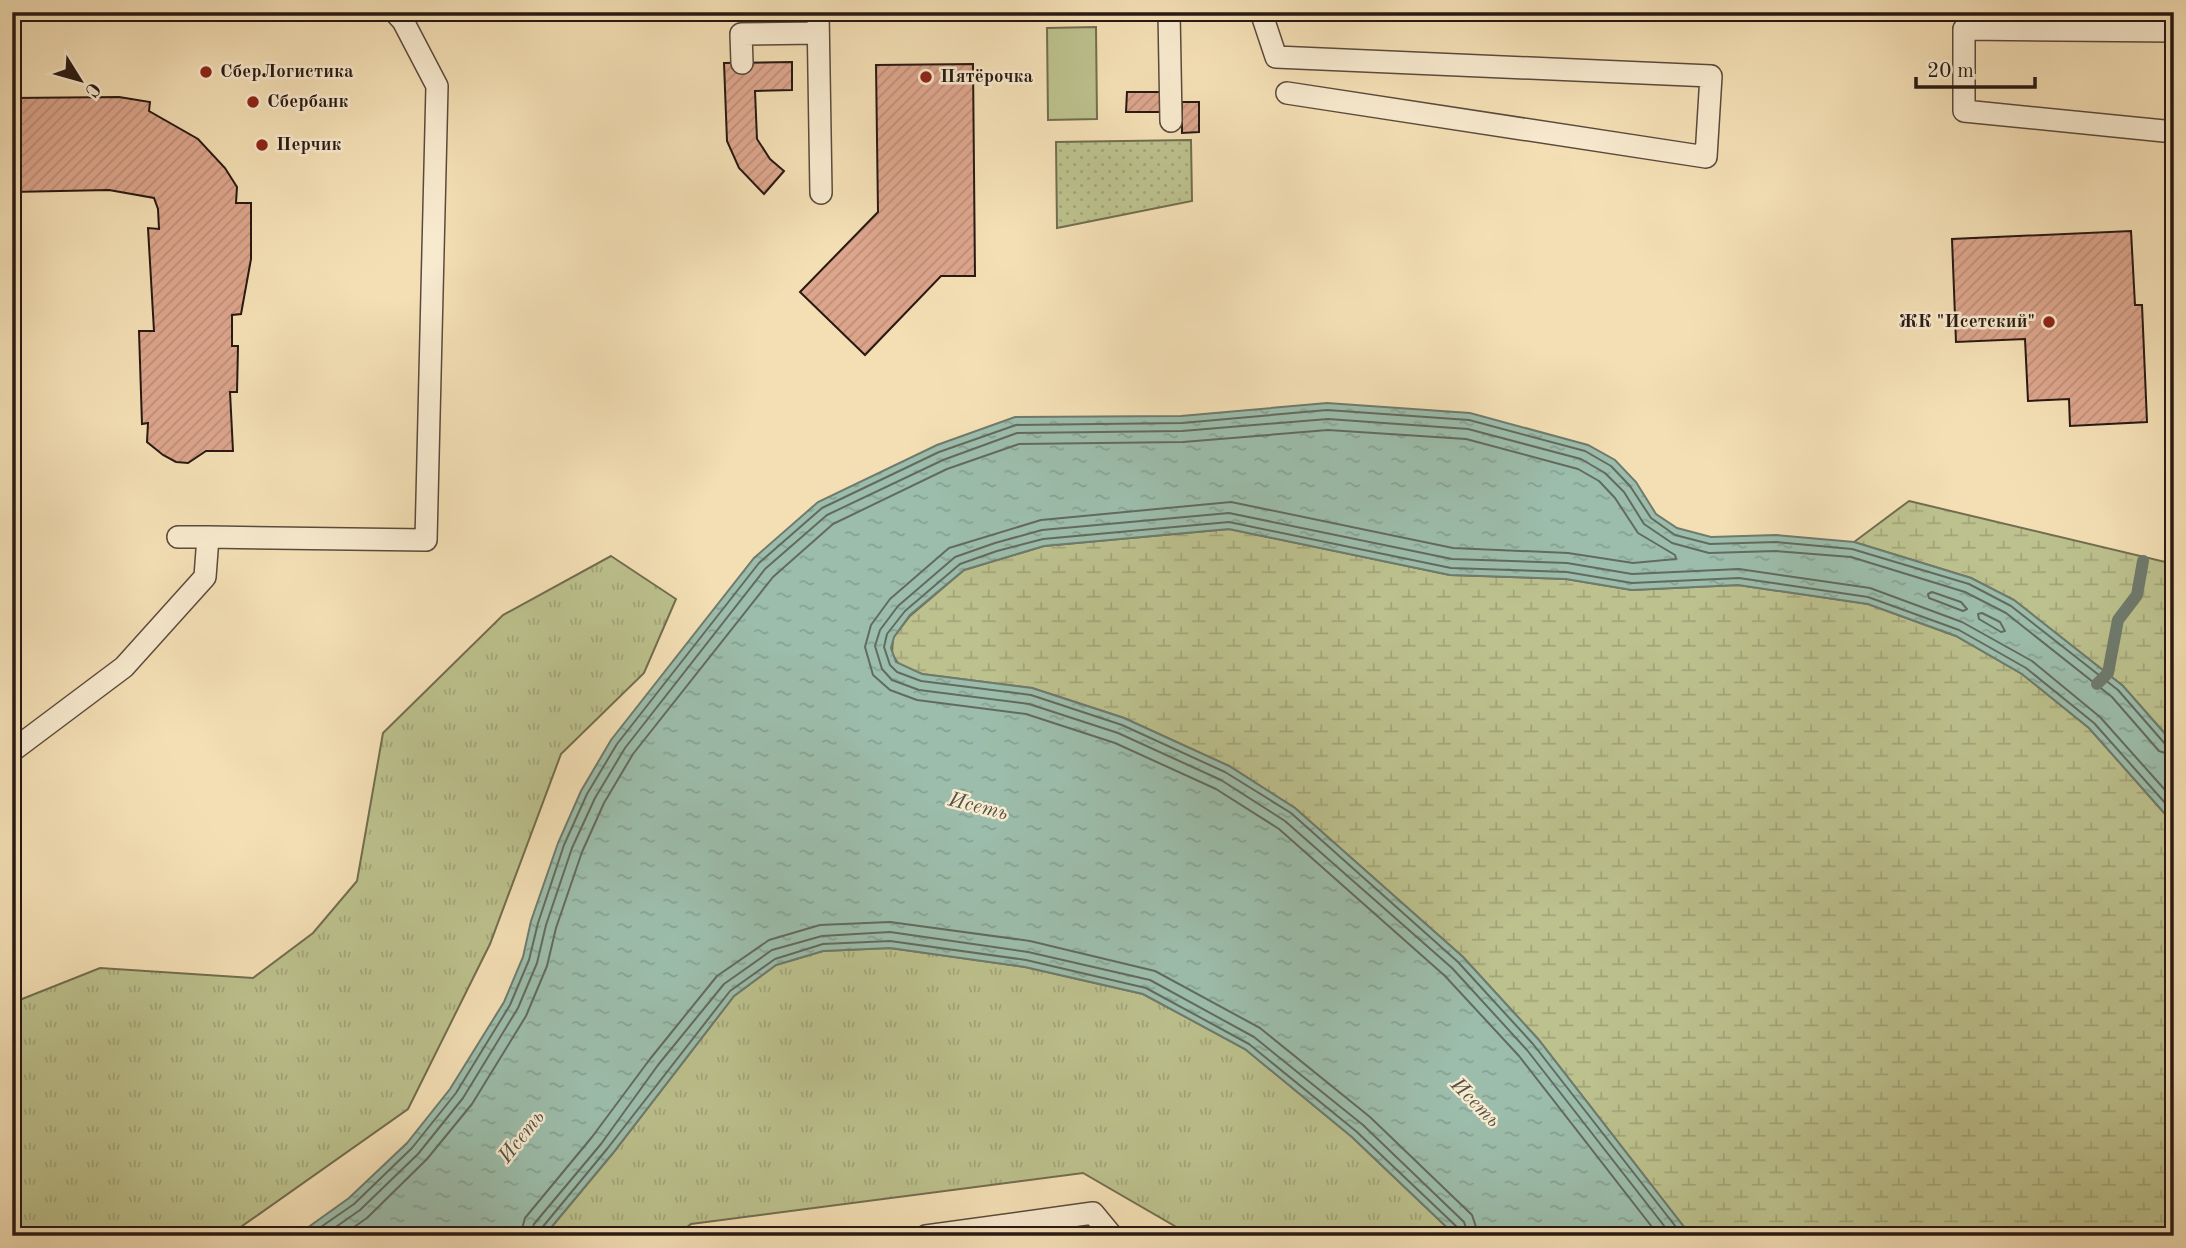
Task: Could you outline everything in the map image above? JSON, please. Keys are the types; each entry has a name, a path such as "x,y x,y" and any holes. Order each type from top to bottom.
{"lane":[{"path":"178,537 426,540 438,86 404,21 395,12"},
{"path":"1170,12 1171,121"},
{"path":"1261,12 1276,57 1711,76 1706,157 1287,93"},
{"path":"742,63 741,34 818,22 821,193"},
{"path":"2174,31 1964,29 1965,111 2174,132"},
{"path":"12,751 124,667 205,577 208,537"},
{"path":"926,1236 1093,1213 1112,1236"}],"green space":[{"path":"1096,27 1097,119 1048,120 1047,28"},
{"path":"1191,140 1192,201 1057,228 1056,142"},
{"path":"1909,501 2174,564 2174,744 2123,686 2014,600 1971,578 1854,542"},
{"path":"1229,529 1450,575 1566,579 1632,590 1738,585 1868,604 1956,636 2022,674 2089,728 2174,824 2174,1236 1691,1236 1538,1039 1463,957 1295,808 1229,766 1124,718 1032,688 922,674 900,666 892,654 893,638 910,616 964,570 1044,546"},
{"path":"611,556 676,599 644,673 561,754 490,944 408,1109 228,1236 12,1236 12,1003 100,968 253,978 313,933 357,881 383,733 503,615"},
{"path":"890,948 1025,967 1143,994 1245,1049 1352,1137 1456,1236 1192,1236 1083,1173 691,1224 676,1236 544,1236 613,1153 734,996 776,965 823,951"}],"water":[{"name":"Исеть","path":"1327,403 1470,413 1588,445 1615,460 1636,482 1656,514 1677,528 1711,537 1776,535 1854,542 1971,578 2014,600 2123,686 2174,744 2174,824 2089,728 2022,674 1956,636 1868,604 1738,585 1632,590 1566,579 1450,575 1229,529 1044,546 964,570 910,615 894,637 891,648 896,662 922,674 1032,688 1124,718 1229,766 1295,808 1463,957 1538,1039 1691,1236 1456,1236 1352,1137 1245,1049 1143,994 1025,967 890,948 823,951 776,965 734,996 613,1153 544,1236 296,1236 349,1198 407,1143 450,1089 504,1002 523,957 531,921 558,843 581,791 611,740 754,558 818,502 937,445 1015,417 1181,416"}],"building":[{"path":"792,62 792,90 755,91 757,139 770,159 784,171 764,194 739,168 727,141 724,63"},
{"path":"973,64 975,276 941,276 865,355 800,292 878,212 876,65"},
{"path":"1127,92 1163,92 1163,112 1126,112"},
{"path":"119,97 150,102 149,111 198,139 225,168 237,187 236,203 251,203 251,259 241,314 232,315 232,346 238,346 237,392 230,392 233,451 206,451 188,463 176,462 147,442 148,423 142,424 139,331 154,331 148,228 159,229 158,209 154,198 109,190 12,192 12,98"},
{"path":"1182,102 1199,102 1199,132 1182,133"},
{"name":"ЖК \"Исетский\"","path":"2131,231 2135,305 2142,305 2147,422 2070,426 2069,399 2028,401 2025,339 1956,342 1952,239"}],"waterway":[{"path":"2097,684 2108,673 2118,620 2137,595 2143,561"}],"place":[{"name":"СберЛогистика","path":"206,72"},
{"name":"Пятёрочка","path":"926,77"},
{"name":"Сбербанк","path":"253,102"},
{"name":"Перчик","path":"262,145"},
{"name":"ЖК \"Исетский\"","path":"2049,322"}]}
